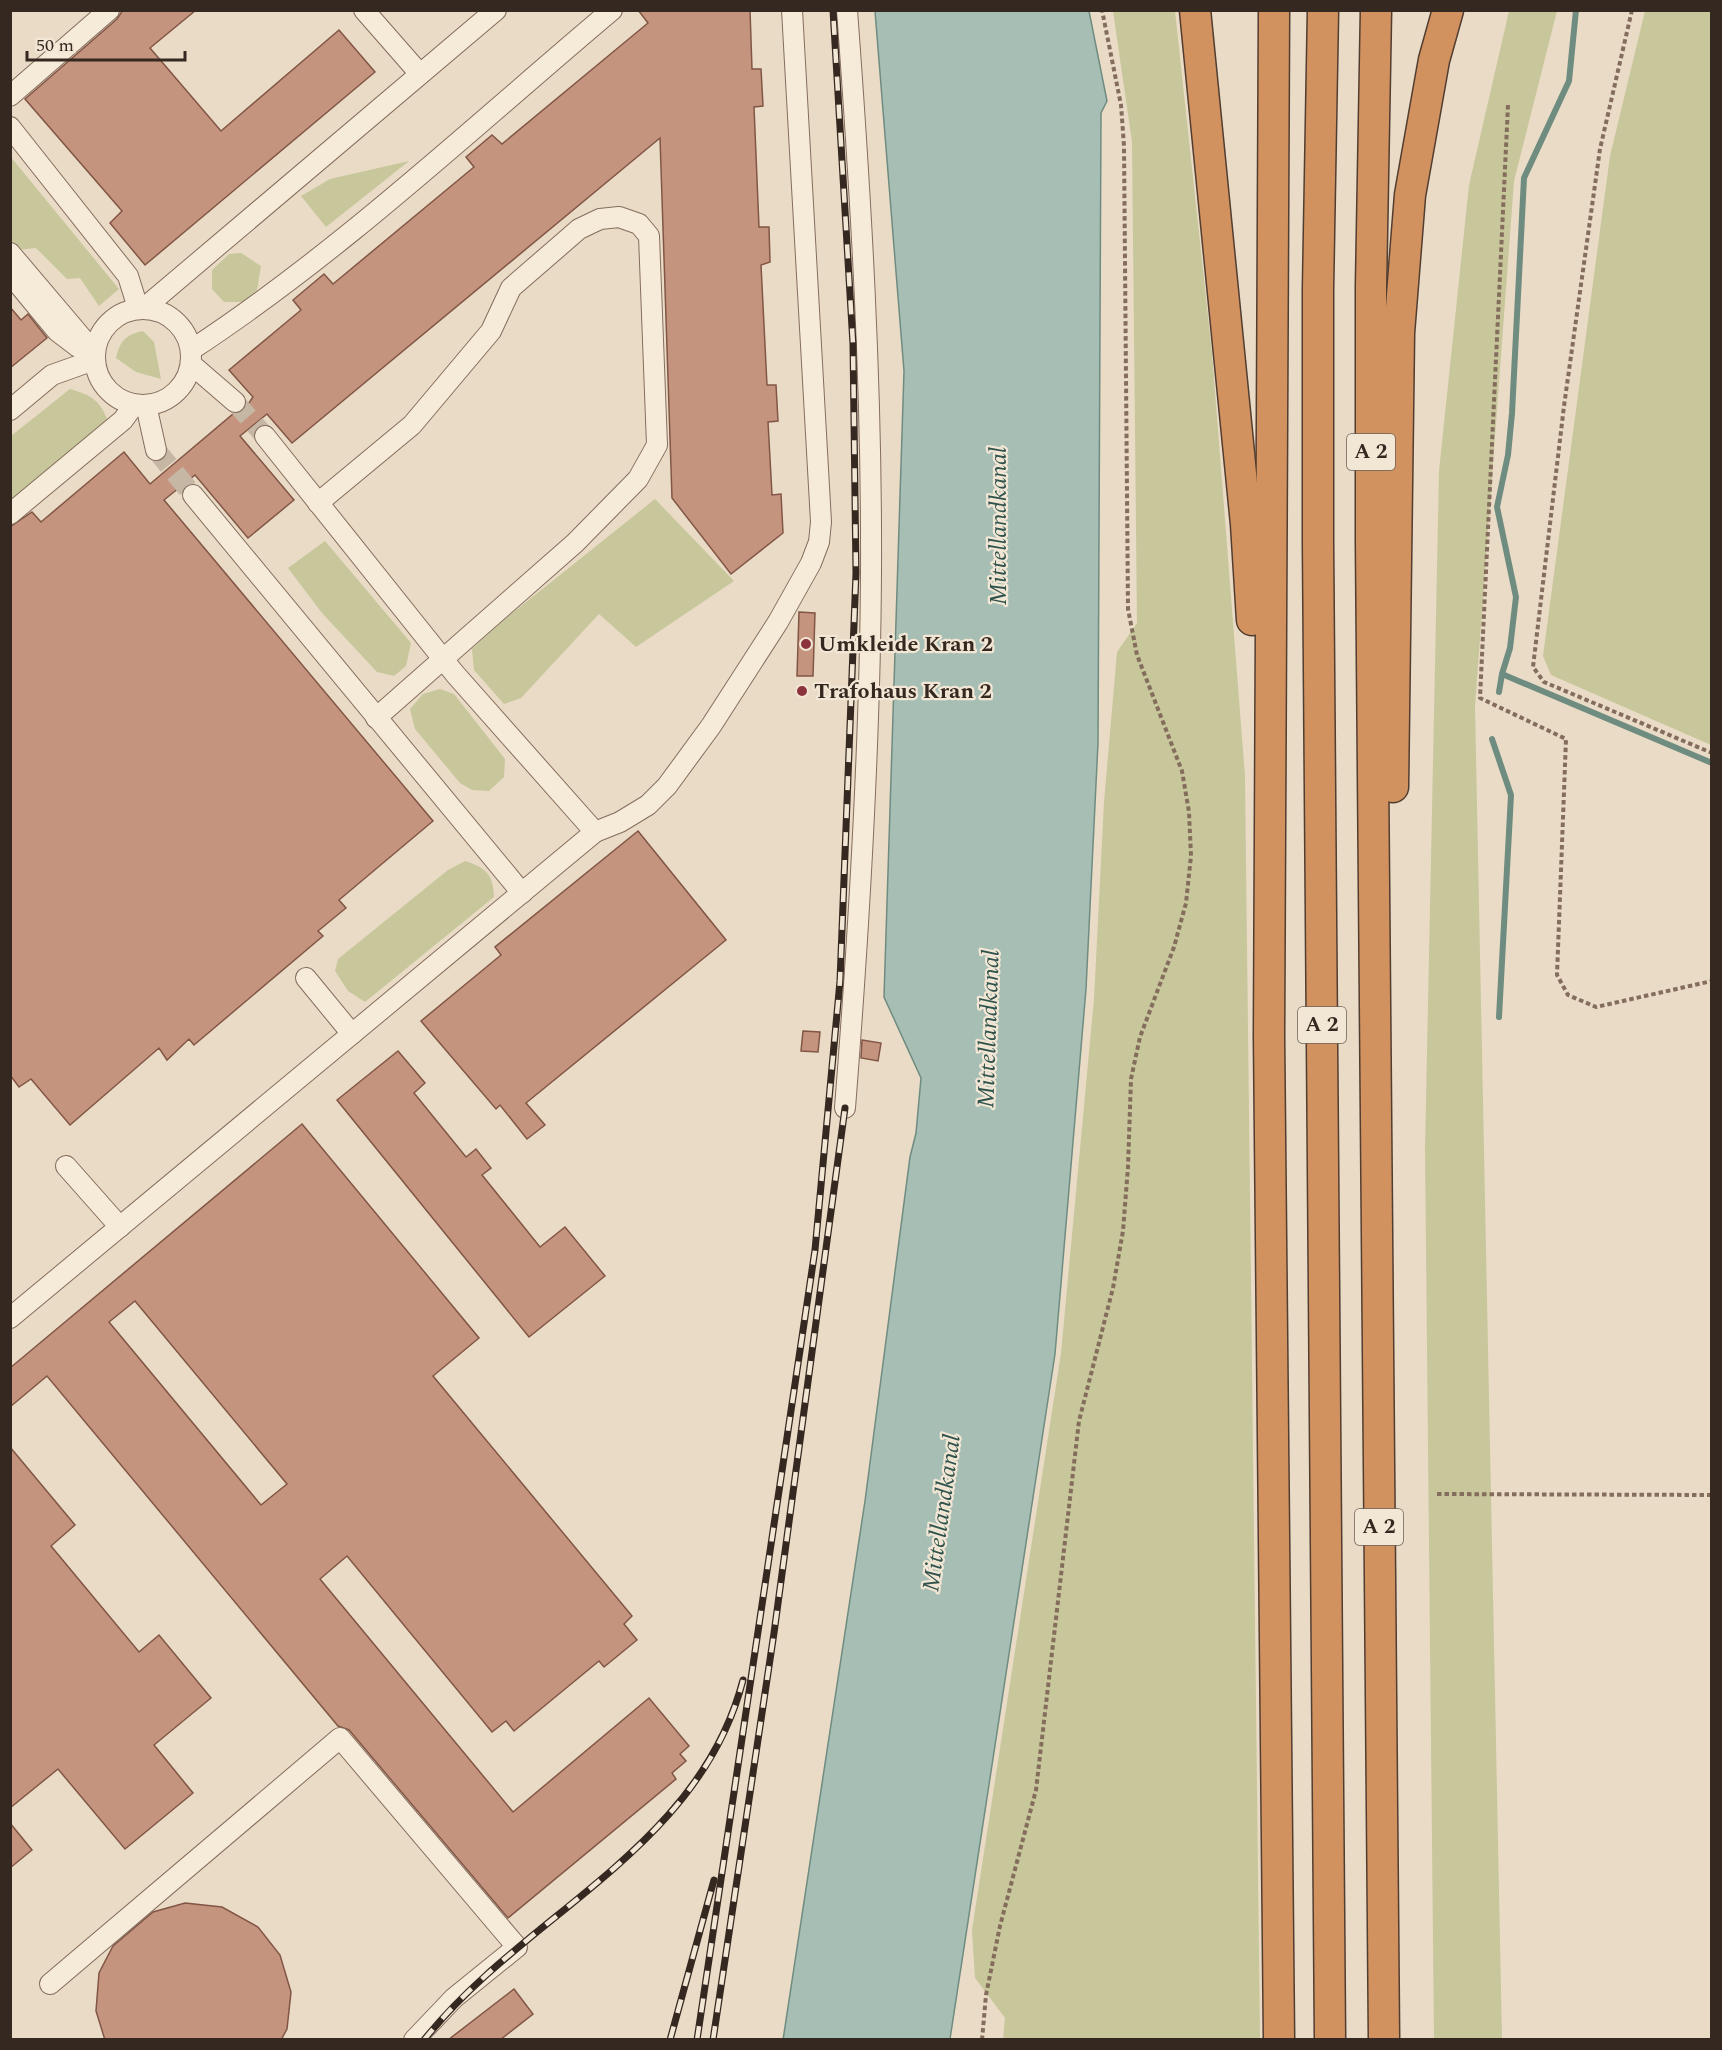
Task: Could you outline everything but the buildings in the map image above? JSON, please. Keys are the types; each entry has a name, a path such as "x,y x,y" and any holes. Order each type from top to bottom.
{"highway":[{"path":"1195,10 1251,596 1269,1036"},
{"path":"1274,10 1269,1036 1280,2040"},
{"name":"A 2","path":"1323,10 1318,289 1318,555 1330,2040"},
{"name":"A 2","path":"1376,10 1371,286 1374,1014 1384,2040"},
{"path":"1374,1014 1393,806 1399,333 1410,195 1434,60 1448,10"}],"lane":[{"path":"10,96 109,10"},
{"path":"364,10 420,75"},
{"path":"141,309 496,10"},
{"path":"10,252 94,356 103,385 121,400 140,405 158,403 175,393 188,373 191,357 390,201 612,10"},
{"path":"10,1318 595,832 620,822 648,805 668,786 711,726 778,622 811,563 819,542 821,522 792,10"},
{"path":"845,1108 863,824 871,573 868,346 847,10"},
{"path":"10,127 128,276 141,309"},
{"path":"318,503 412,425 491,331 511,288 579,229 600,219 619,217 639,224 649,236 657,446 638,479 575,543 376,718"},
{"path":"10,274 57,331 94,356"},
{"path":"10,410 52,375 94,356 101,332 110,320 122,313 141,309 165,314 179,325 191,357 235,402"},
{"path":"140,405 156,450"},
{"path":"10,514 140,405"},
{"path":"265,436 444,660 595,832"},
{"path":"193,495 522,893"},
{"path":"306,978 352,1034"},
{"path":"66,1167 120,1227"},
{"path":"50,1984 340,1737 517,1947 454,1998 414,2040"}],"path":[{"path":"982,2040 986,1995 1000,1926 1036,1790 1079,1421 1113,1288 1123,1231 1131,1079 1140,1037 1174,948 1186,903 1191,856 1189,812 1182,771 1137,655 1128,609 1124,146 1121,105 1102,10"},
{"path":"1632,10 1600,149 1564,406 1533,667 1544,682 1712,753"},
{"path":"1508,105 1480,698 1566,739 1557,975 1568,995 1596,1007 1712,981"},
{"path":"1437,1494 1712,1495"}],"green space":[{"path":"1113,11 1175,11 1212,353 1245,776 1260,2039 1003,2039 1005,2018 975,1978 972,1930 1061,1353 1094,999 1104,802 1117,652 1137,623 1132,142"},
{"path":"1509,11 1557,11 1514,181 1475,706 1502,2039 1434,2040 1425,1149 1439,471 1469,185"},
{"path":"1645,11 1711,11 1711,745 1551,675 1543,656 1610,156"},
{"path":"10,156 119,289 99,306 80,278 67,279 36,248 18,250 11,240"},
{"path":"409,161 326,227 301,196 330,179"},
{"path":"241,253 261,266 257,290 245,302 224,302 212,289 212,270 229,254"},
{"path":"143,331 154,342 161,379 136,372 116,358 124,340"},
{"path":"70,389 83,393 97,402 107,419 11,502 11,436"},
{"path":"655,499 734,581 636,647 599,614 521,698 504,704 474,670 472,649 506,618"},
{"path":"325,541 411,643 406,666 394,676 377,672 322,613 288,568"},
{"path":"440,689 454,694 505,759 504,777 489,791 472,790 460,783 415,729 410,709 423,694"},
{"path":"465,861 478,866 487,873 492,883 494,897 365,1002 348,991 335,971 338,959 448,870"}],"water":[{"name":"Mittellandkanal","path":"875,11 1089,11 1107,101 1101,113 1098,743 1086,989 1055,1354 950,2039 783,2040 865,1501 910,1157 916,1133 921,1078 884,997 904,371"}],"waterway":[{"path":"1576,10 1569,81 1524,178 1512,413 1508,455 1497,507 1516,597 1510,648 1502,674 1712,763"},
{"path":"1499,692 1502,674"},
{"path":"1492,739 1511,795 1499,1017"}],"tunnel":[{"path":"235,402 265,436"},
{"path":"156,450 193,495"}],"railway":[{"path":"697,2040 815,1250 840,981 856,573 853,344 833,10"},
{"path":"713,2040 774,1633 845,1108"},
{"path":"424,2040 465,1995 510,1954 605,1876 649,1835 689,1790 721,1739 743,1680"},
{"path":"670,2040 714,1880"}],"place":[{"name":"Umkleide Kran 2","path":"806,644"},
{"name":"Trafohaus Kran 2","path":"802,691"}]}
